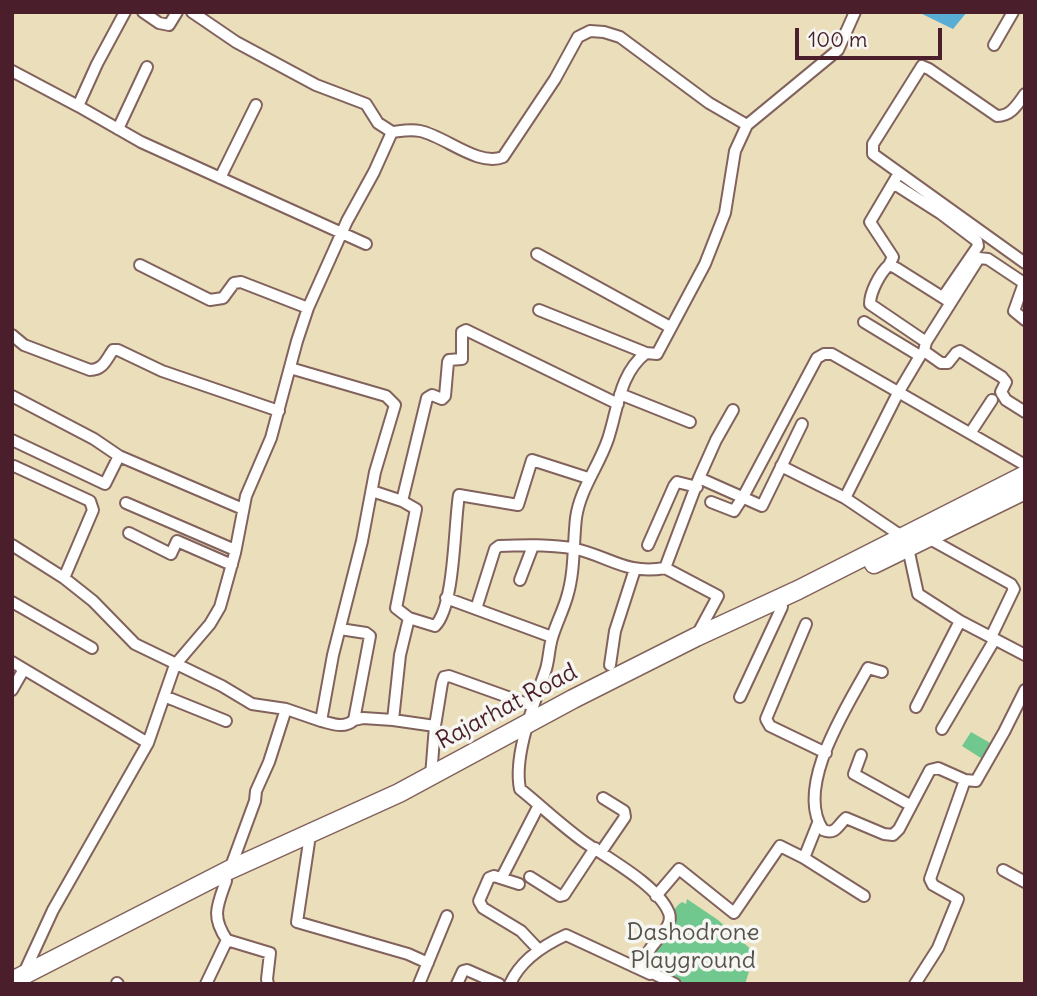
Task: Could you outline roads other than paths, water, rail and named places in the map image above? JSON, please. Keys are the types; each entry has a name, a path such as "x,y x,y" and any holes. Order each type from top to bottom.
{"main road":[{"name":"Rajarhat Road","path":"20,981 431,776 782,607 906,543 1025,475"},
{"name":"Rajarhat Road","path":"228,876 410,797 696,637 906,543 928,538 1025,490"}],"street":[{"path":"78,106 125,12"},
{"path":"143,12 159,23 169,25 177,12"},
{"path":"192,12 236,42 316,85 366,104 377,123 391,132 422,131 483,158 494,160 503,157 540,102 578,37 590,31 620,37 709,103 747,125"},
{"path":"539,310 646,353 657,354 705,264 725,214 735,151 747,125 838,50 855,12"},
{"path":"994,45 1013,12"},
{"path":"1025,93 1014,109 1005,116 997,116 922,66 873,144 873,154 896,178 977,241 978,246 947,300 923,351 941,363 948,363 960,351 1002,376 1006,382 1001,392 1006,400 1025,412"},
{"path":"118,129 147,67"},
{"path":"12,71 141,142 366,244"},
{"path":"220,178 256,105"},
{"path":"20,981 53,910 148,743 175,665 210,624 220,607 232,565 246,496 271,438 308,308 391,132"},
{"path":"896,178 1023,257"},
{"path":"896,178 870,222 891,250 893,257 870,297 870,304 926,342"},
{"path":"537,254 670,327"},
{"path":"947,300 974,263 979,258 988,259 1024,283 1014,311 1025,320"},
{"path":"140,265 210,300 223,298 234,283 241,282 308,308"},
{"path":"889,265 947,300"},
{"path":"845,498 898,393 920,356 864,322"},
{"path":"402,501 427,398 432,395 442,399 445,396 449,359 462,359 463,330 619,399 690,422"},
{"path":"12,335 24,345 90,370 102,367 113,350 118,350 162,371 279,411"},
{"path":"646,353 630,370 609,437 588,478 576,517 575,549 567,596 552,637 547,665 526,730 519,785 520,789 539,805 616,861 656,896 669,913 670,920 643,963 646,970 657,977"},
{"path":"711,502 734,511 817,358 824,354 832,354 1025,465"},
{"path":"290,368 386,396 393,400 395,405 383,441 321,720"},
{"path":"12,396 69,425 119,456 243,509"},
{"path":"971,432 992,400"},
{"path":"665,568 716,440 733,410"},
{"path":"648,545 677,482 698,483 762,506 802,424"},
{"path":"12,440 105,484 119,456"},
{"path":"372,491 402,501 416,509 396,608 409,618 435,626 446,598 457,533 459,495 518,505 532,460 588,478"},
{"path":"14,466 90,501 93,505 64,578"},
{"path":"781,466 845,498 906,543 918,594 960,621 1025,655"},
{"path":"126,503 235,550"},
{"path":"129,533 172,554 177,541 232,565"},
{"path":"928,538 1011,584 1014,589 993,638 942,729"},
{"path":"12,545 64,578 93,601 135,644 222,686 252,704 286,709 342,726 363,718 435,726"},
{"path":"476,609 495,549 499,546 575,549 646,572 665,568 718,596 696,637"},
{"path":"520,580 533,546"},
{"path":"610,665 615,631 635,569"},
{"path":"446,598 552,637"},
{"path":"12,602 92,648"},
{"path":"740,697 782,607"},
{"path":"393,720 400,655 409,618"},
{"path":"916,707 960,621"},
{"path":"806,624 766,719 770,726 826,753"},
{"path":"340,629 370,636 354,720"},
{"path":"12,662 148,743"},
{"path":"882,672 868,668 833,734 814,796 818,823 823,830 836,831 846,818 892,835 898,829 930,770 937,768 965,780 976,781 1025,690"},
{"path":"12,691 24,669"},
{"path":"431,776 435,726 444,677 449,676 533,706"},
{"path":"163,696 226,721"},
{"path":"268,984 270,953 227,940 217,920 217,905 286,709"},
{"path":"860,755 854,774 910,805"},
{"path":"915,984 938,948 958,899 933,885 930,879 965,780"},
{"path":"530,877 560,896 564,895 625,817 624,810 603,798"},
{"path":"502,877 539,805"},
{"path":"804,858 818,823"},
{"path":"309,842 297,922 428,962"},
{"path":"656,896 679,869 734,913 780,846 804,858 863,896"},
{"path":"1003,870 1024,880"},
{"path":"519,884 502,877 489,878 479,901 483,908 521,931 539,950"},
{"path":"419,984 447,916"},
{"path":"510,984 515,973 539,950 547,943 566,935 675,984"},
{"path":"206,984 227,940"},
{"path":"457,984 463,971 499,984"}],"water":[{"path":"918,12 967,12 953,29"}],"park label":[{"name":"Dashodrone Playground","path":"693,947"}]}
